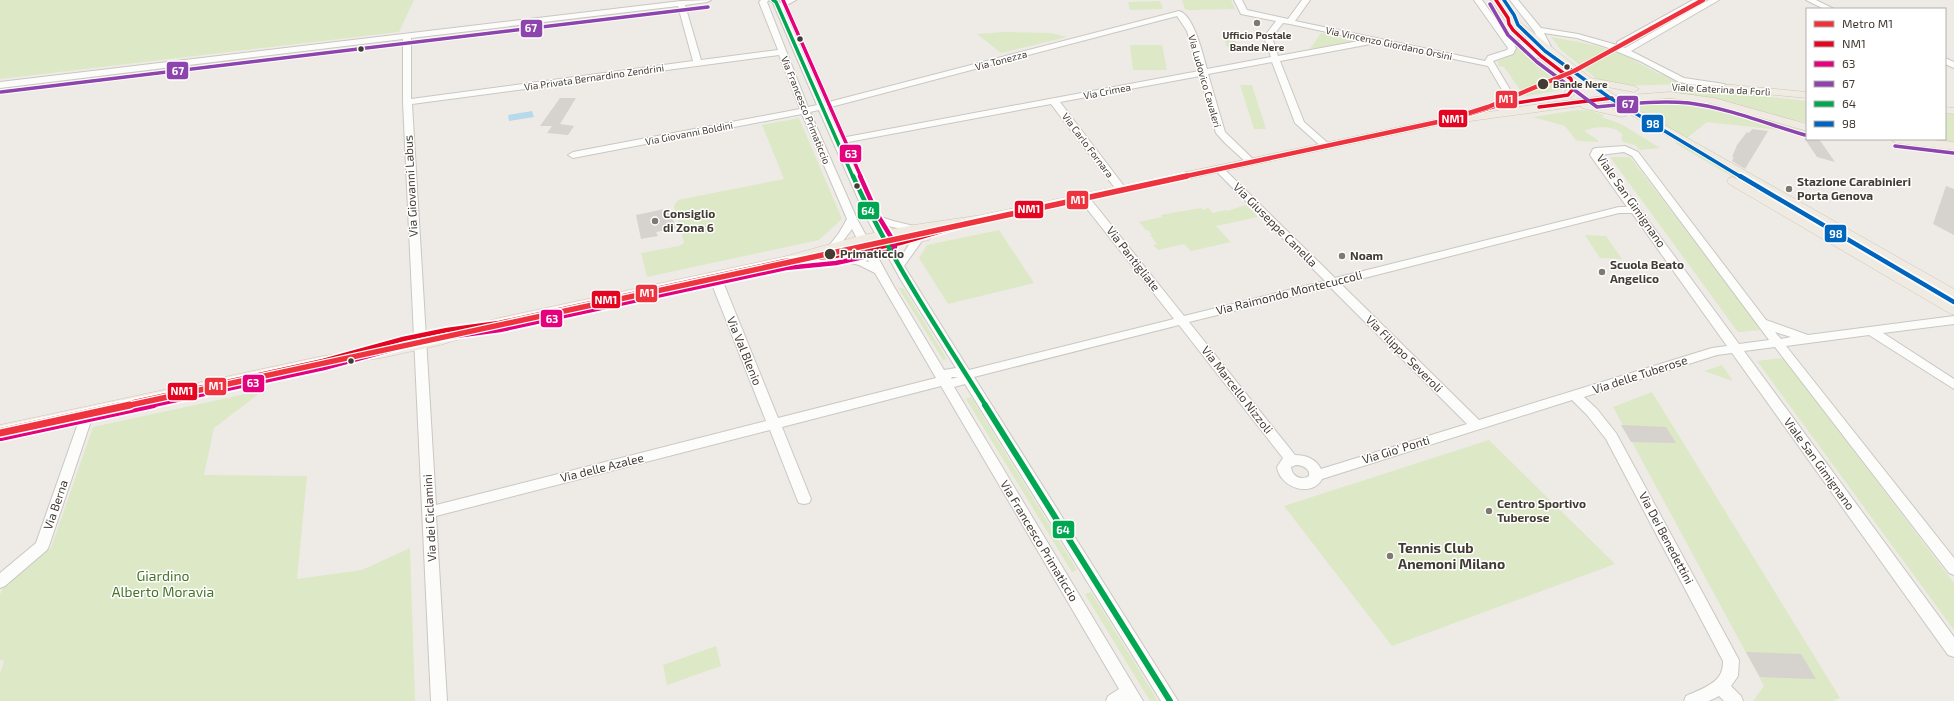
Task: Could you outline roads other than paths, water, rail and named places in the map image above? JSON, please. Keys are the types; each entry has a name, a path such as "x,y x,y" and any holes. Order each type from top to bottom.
{"main road":[{"path":"1496,0 1508,18 1535,40 1547,47 1584,78 1622,114 1652,132 1671,136 1954,295"},
{"path":"1508,18 1509,24 1513,30 1541,56 1590,93 1605,97 1641,116 1837,243 1954,310"},
{"path":"1584,78 1602,84 1637,92"},
{"path":"1568,96 1573,89 1571,79"},
{"name":"Viale Caterina da Forlì","path":"1637,92 1690,87 1733,88 1806,95"},
{"path":"0,431 323,361 381,353 419,340 1457,118 1470,118 1637,92"},
{"path":"1637,92 1632,104 1641,116"},
{"name":"Viale Caterina da Forlì","path":"1637,92 1703,98 1806,128"},
{"path":"1457,118 1465,114 1514,103 1590,93"},
{"path":"1552,106 1591,106 1622,114"},
{"path":"1904,140 1954,146"},
{"path":"1837,243 1853,238"}],"street":[{"path":"0,95 4,85 706,0"},
{"name":"Via Francesco Primaticcio","path":"765,0 763,2 805,111 852,220 943,381 1132,697"},
{"name":"Via Francesco Primaticcio","path":"773,0 776,2 780,10 828,122 872,217 899,266 1170,701"},
{"path":"780,10 782,5 792,0"},
{"name":"Via Vincenzo Giordano Orsini","path":"1238,0 1244,12 1489,64"},
{"path":"1306,0 1267,38 1300,123 1326,146"},
{"path":"1478,0 1512,48 1511,51 1491,58 1489,60 1489,64 1514,103"},
{"path":"1514,0 1538,30 1547,47"},
{"path":"1620,44 1698,0"},
{"path":"1626,51 1714,0"},
{"path":"1810,0 1828,8"},
{"path":"681,3 698,63"},
{"name":"Via Tonezza","path":"805,111 1174,14 1181,14"},
{"name":"Via Ludovico Cavaleri","path":"1181,14 1192,32 1219,130 1250,162"},
{"path":"1538,30 1578,36 1626,51 1652,63 1682,80 1733,88"},
{"path":"776,35 782,33 789,34"},
{"path":"1503,34 1526,49 1541,56"},
{"name":"Via Giovanni Labus","path":"407,36 407,102 419,340"},
{"name":"Via Crimea","path":"838,141 1377,40"},
{"name":"Via Privata Bernardino Zendrini","path":"407,102 782,52"},
{"path":"793,77 801,78 808,76"},
{"name":"Via Carlo Fornara","path":"1054,101 1122,190"},
{"name":"Via Giovanni Boldini","path":"573,155 805,111"},
{"path":"812,125 820,121 828,122"},
{"name":"Viale San Gimignano","path":"1954,569 1762,322 1633,152 1625,149 1596,151 1596,155 1734,348 1954,650"},
{"name":"Via Giuseppe Canella","path":"1219,169 1332,282"},
{"name":"Via Pantigliate","path":"1084,198 1181,320"},
{"path":"845,202 857,204 864,200"},
{"name":"Via Raimondo Montecuccoli","path":"966,375 1619,210 1636,210"},
{"path":"872,217 916,234 899,266"},
{"path":"852,220 834,251 879,270"},
{"name":"Via Val Blenio","path":"715,277 773,424"},
{"name":"Via Filippo Severoli","path":"1332,282 1476,426"},
{"name":"Via Marcello Nizzoli","path":"1181,320 1292,460"},
{"name":"Via delle Tuberose","path":"1476,426 1711,352 1954,320"},
{"name":"Via delle Tuberose","path":"1762,322 1807,339"},
{"path":"1871,331 1954,385"},
{"name":"Via dei Ciclamini","path":"419,340 430,512 439,701"},
{"path":"943,381 958,383 963,381 966,375"},
{"name":"Via delle Azalee","path":"430,512 943,381"},
{"name":"Via Dei Benedettini","path":"1574,395 1592,412 1612,436 1727,651 1733,668 1731,675 1721,687 1692,701"},
{"name":"Via Berna","path":"0,582 42,546 88,412"},
{"path":"773,424 804,499"},
{"name":"Via Gio' Ponti","path":"1292,460 1286,463 1283,468 1285,474 1290,480 1306,484 1313,481 1317,475 1476,426"},
{"path":"1292,460 1308,462 1315,468 1317,475"},
{"path":"1721,687 1735,701"},
{"path":"1114,701 1132,697"}],"water":[{"path":"532,111 534,117 509,121 508,115"}],"metro line":[{"name":"M1","path":"0,433 1447,120 1488,107 1574,71 1703,0"}],"place":[{"name":"Ufficio Postale Bande Nere","path":"1257,23"},
{"name":"Bande Nere","path":"1543,84"},
{"name":"Stazione Carabinieri Porta Genova","path":"1789,189"},
{"name":"Consiglio di Zona 6","path":"655,221"},
{"name":"Primaticcio","path":"830,254"},
{"name":"Noam","path":"1342,256"},
{"name":"Scuola Beato Angelico","path":"1602,272"},
{"name":"Centro Sportivo Tuberose","path":"1489,511"},
{"name":"Tennis Club Anemoni Milano","path":"1390,556"}],"park label":[{"name":"Giardino Alberto Moravia","path":"163,584"}]}
